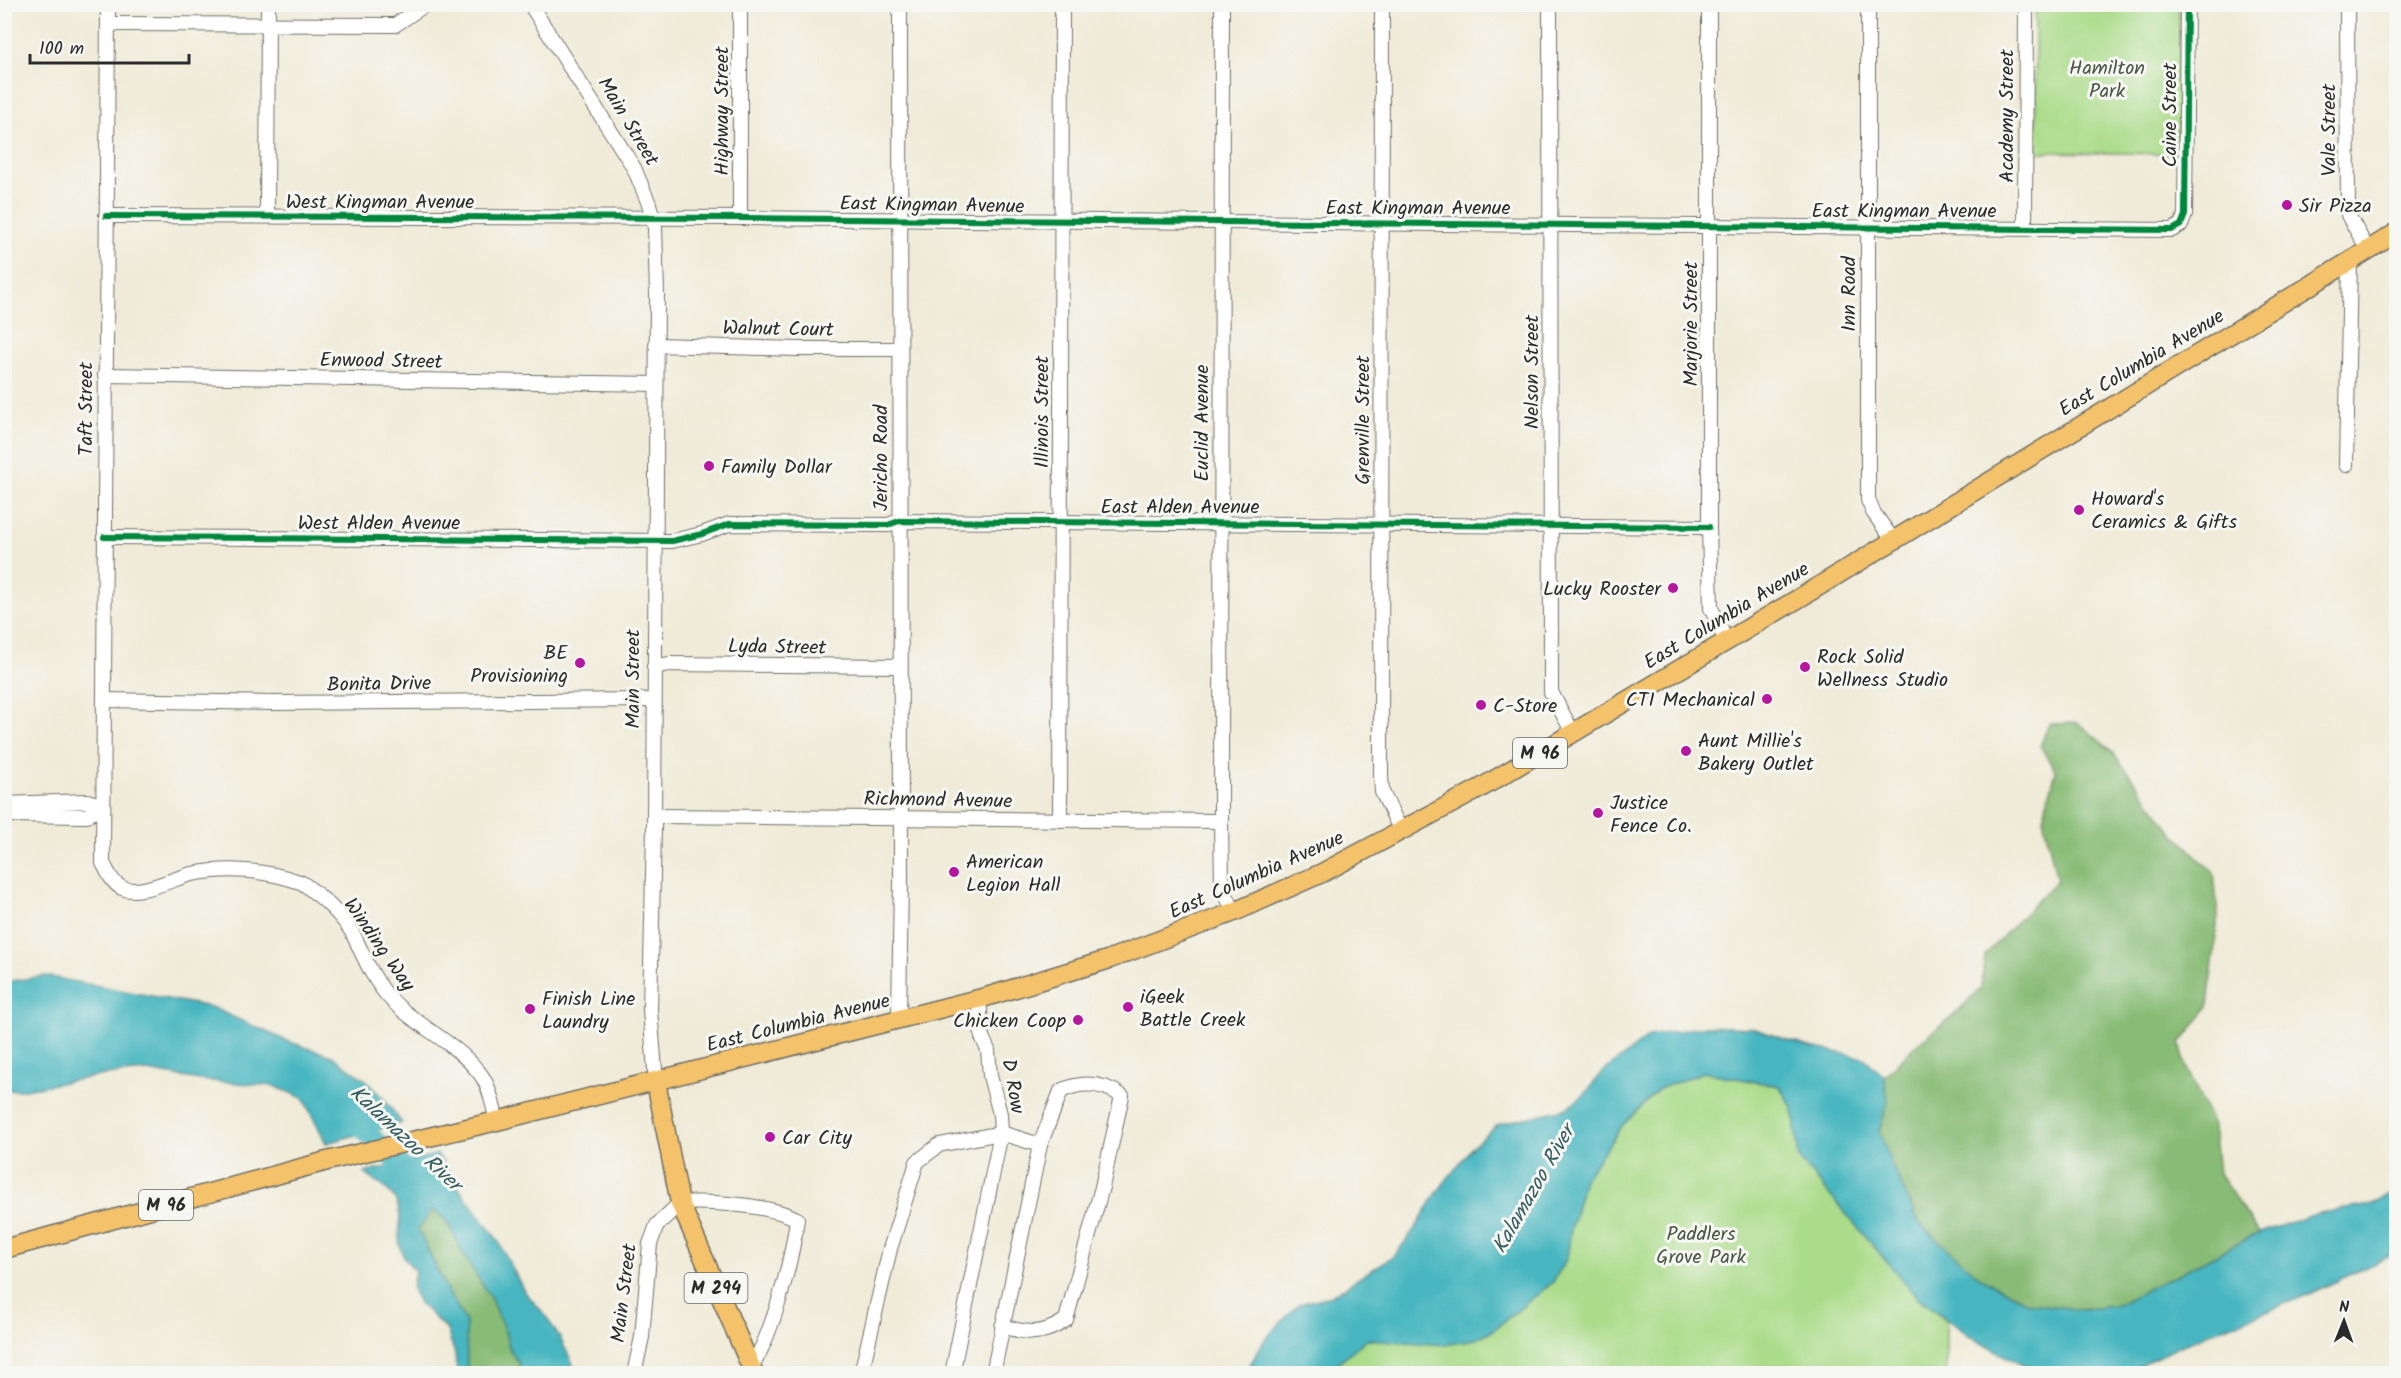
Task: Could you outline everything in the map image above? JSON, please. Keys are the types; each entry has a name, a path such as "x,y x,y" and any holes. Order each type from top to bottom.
{"main road":[{"name":"East Columbia Avenue","path":"4,1249 327,1161 656,1082 983,998 1107,960 1234,912 1322,873 1479,789 2397,233"},
{"name":"Main Street","path":"656,1082 680,1203"},
{"name":"M 294","path":"680,1203 752,1371"}],"street":[{"name":"Taft Street","path":"102,810 108,4"},
{"path":"267,216 268,4"},
{"path":"108,24 395,25 426,4"},
{"name":"Main Street","path":"530,4 634,168 652,218 656,261 656,384 654,816 650,1010 656,1082"},
{"name":"Highway Street","path":"740,4 740,218"},
{"name":"Jericho Road","path":"899,1020 900,4"},
{"name":"Illinois Street","path":"1060,820 1062,4"},
{"name":"Euclid Avenue","path":"1221,4 1221,821 1222,886 1234,912"},
{"name":"Grenville Street","path":"1382,4 1381,775 1382,792 1401,831"},
{"name":"Nelson Street","path":"1550,4 1551,692 1573,733"},
{"name":"Marjorie Street","path":"1709,4 1711,608 1726,641"},
{"name":"Inn Road","path":"1868,4 1868,500 1873,512 1893,540"},
{"name":"Academy Street","path":"2025,228 2026,4"},
{"name":"Caine Street","path":"2181,225 2185,215 2187,4"},
{"name":"Vale Street","path":"2347,4 2348,215 2368,250"},
{"name":"West Kingman Avenue","path":"106,216 652,218"},
{"name":"East Kingman Avenue","path":"652,218 2172,230 2181,225"},
{"path":"2346,465 2350,261"},
{"name":"Walnut Court","path":"656,345 900,349"},
{"name":"Enwood Street","path":"105,375 656,384"},
{"name":"East Alden Avenue","path":"654,540 672,540 702,534 729,524 888,525 899,520 1709,527"},
{"name":"West Alden Avenue","path":"104,537 654,540"},
{"name":"Lyda Street","path":"654,667 669,664 900,666"},
{"name":"Bonita Drive","path":"104,700 273,704 654,700"},
{"path":"4,804 87,801 94,803 102,810 87,816 4,815"},
{"name":"Winding Way","path":"102,810 103,863 114,883 123,889 136,890 162,885 191,874 234,870 267,873 303,883 329,904 353,934 366,964 388,996 411,1017 467,1059 477,1070 487,1083 497,1121"},
{"name":"Richmond Avenue","path":"654,816 1221,821"},
{"name":"D Row","path":"983,998 982,1037 987,1046 1001,1133"},
{"path":"993,1374 1002,1326 1040,1145 1061,1091 1072,1085 1090,1084 1111,1088 1122,1096 1102,1187 1066,1320 1053,1329 1034,1333 1002,1326"},
{"path":"952,1374 1001,1133"},
{"path":"861,1374 890,1250 917,1162 939,1145 1001,1133 1040,1145"},
{"path":"680,1203 702,1201 785,1212 797,1219 777,1303 762,1351 752,1371"},
{"name":"Main Street","path":"634,1374 642,1337 650,1244 657,1225 680,1203"}],"green space":[{"name":"Hamilton Park","path":"2035,5 2179,5 2179,154 2036,152"},
{"path":"2078,723 2111,750 2174,834 2214,873 2218,916 2208,1007 2180,1044 2186,1066 2213,1126 2218,1173 2259,1233 2115,1306 2081,1310 2029,1303 1980,1278 1919,1223 1890,1161 1879,1131 1887,1101 1884,1076 1918,1043 1953,1016 1981,988 1985,955 2057,880 2043,818 2056,771 2040,746 2049,724"},
{"name":"Paddlers Grove Park","path":"1703,1072 1779,1086 1793,1109 1799,1159 1917,1297 1946,1320 1946,1373 1325,1374 1366,1339 1476,1339 1493,1330 1553,1282 1567,1258 1571,1229 1584,1179 1622,1126 1659,1089"},
{"path":"434,1209 449,1224 462,1252 490,1297 505,1331 510,1350 519,1363 520,1373 467,1373 466,1322 446,1288 418,1229"}],"water":[{"path":"45,976 211,1007 287,1041 332,1056 366,1080 402,1123 326,1143 303,1098 274,1086 200,1080 146,1071 105,1075 20,1090 5,1090 5,982"},
{"path":"1707,1026 1752,1028 1806,1046 1864,1058 1884,1076 1888,1101 1879,1131 1890,1161 1919,1223 1980,1278 2029,1303 2081,1310 2115,1306 2259,1233 2319,1213 2372,1205 2396,1192 2396,1253 2305,1296 2195,1339 2126,1372 2088,1373 2024,1366 1976,1340 1917,1297 1799,1159 1793,1109 1779,1086 1703,1072 1659,1089 1622,1126 1584,1179 1571,1229 1567,1258 1553,1282 1493,1330 1476,1339 1445,1345 1367,1339 1325,1373 1245,1373 1266,1338 1299,1304 1331,1296 1395,1255 1417,1226 1438,1191 1472,1147 1499,1124 1565,1109 1584,1095 1602,1073 1649,1036"},
{"path":"437,1154 462,1193 497,1239 524,1291 545,1315 560,1338 575,1373 520,1373 519,1363 510,1350 505,1331 490,1297 462,1252 449,1224 434,1209 418,1229 446,1288 466,1322 467,1373 457,1373 455,1354 447,1330 419,1303 412,1289 415,1270 401,1252 400,1220 396,1201 386,1189 364,1173"}],"waterway":[{"name":"Kalamazoo River","path":"349,1115 418,1182"}],"cycle path":[{"path":"106,216 740,218 2172,230 2181,225 2185,215 2187,4"},
{"path":"104,537 672,541 702,534 729,524 888,525 899,521 1709,527"}],"place":[{"name":"Sir Pizza","path":"2287,205"},
{"name":"Family Dollar","path":"709,466"},
{"name":"Howard's Ceramics & Gifts","path":"2079,510"},
{"name":"Lucky Rooster","path":"1673,588"},
{"name":"BE Provisioning","path":"580,663"},
{"name":"Rock Solid Wellness Studio","path":"1805,667"},
{"name":"CTI Mechanical","path":"1767,699"},
{"name":"C-Store","path":"1481,705"},
{"name":"Aunt Millie's Bakery Outlet","path":"1686,751"},
{"name":"Justice Fence Co.","path":"1598,813"},
{"name":"American Legion Hall","path":"954,872"},
{"name":"iGeek Battle Creek","path":"1128,1007"},
{"name":"Finish Line Laundry","path":"530,1009"},
{"name":"Chicken Coop","path":"1078,1020"},
{"name":"Car City","path":"770,1137"}]}
